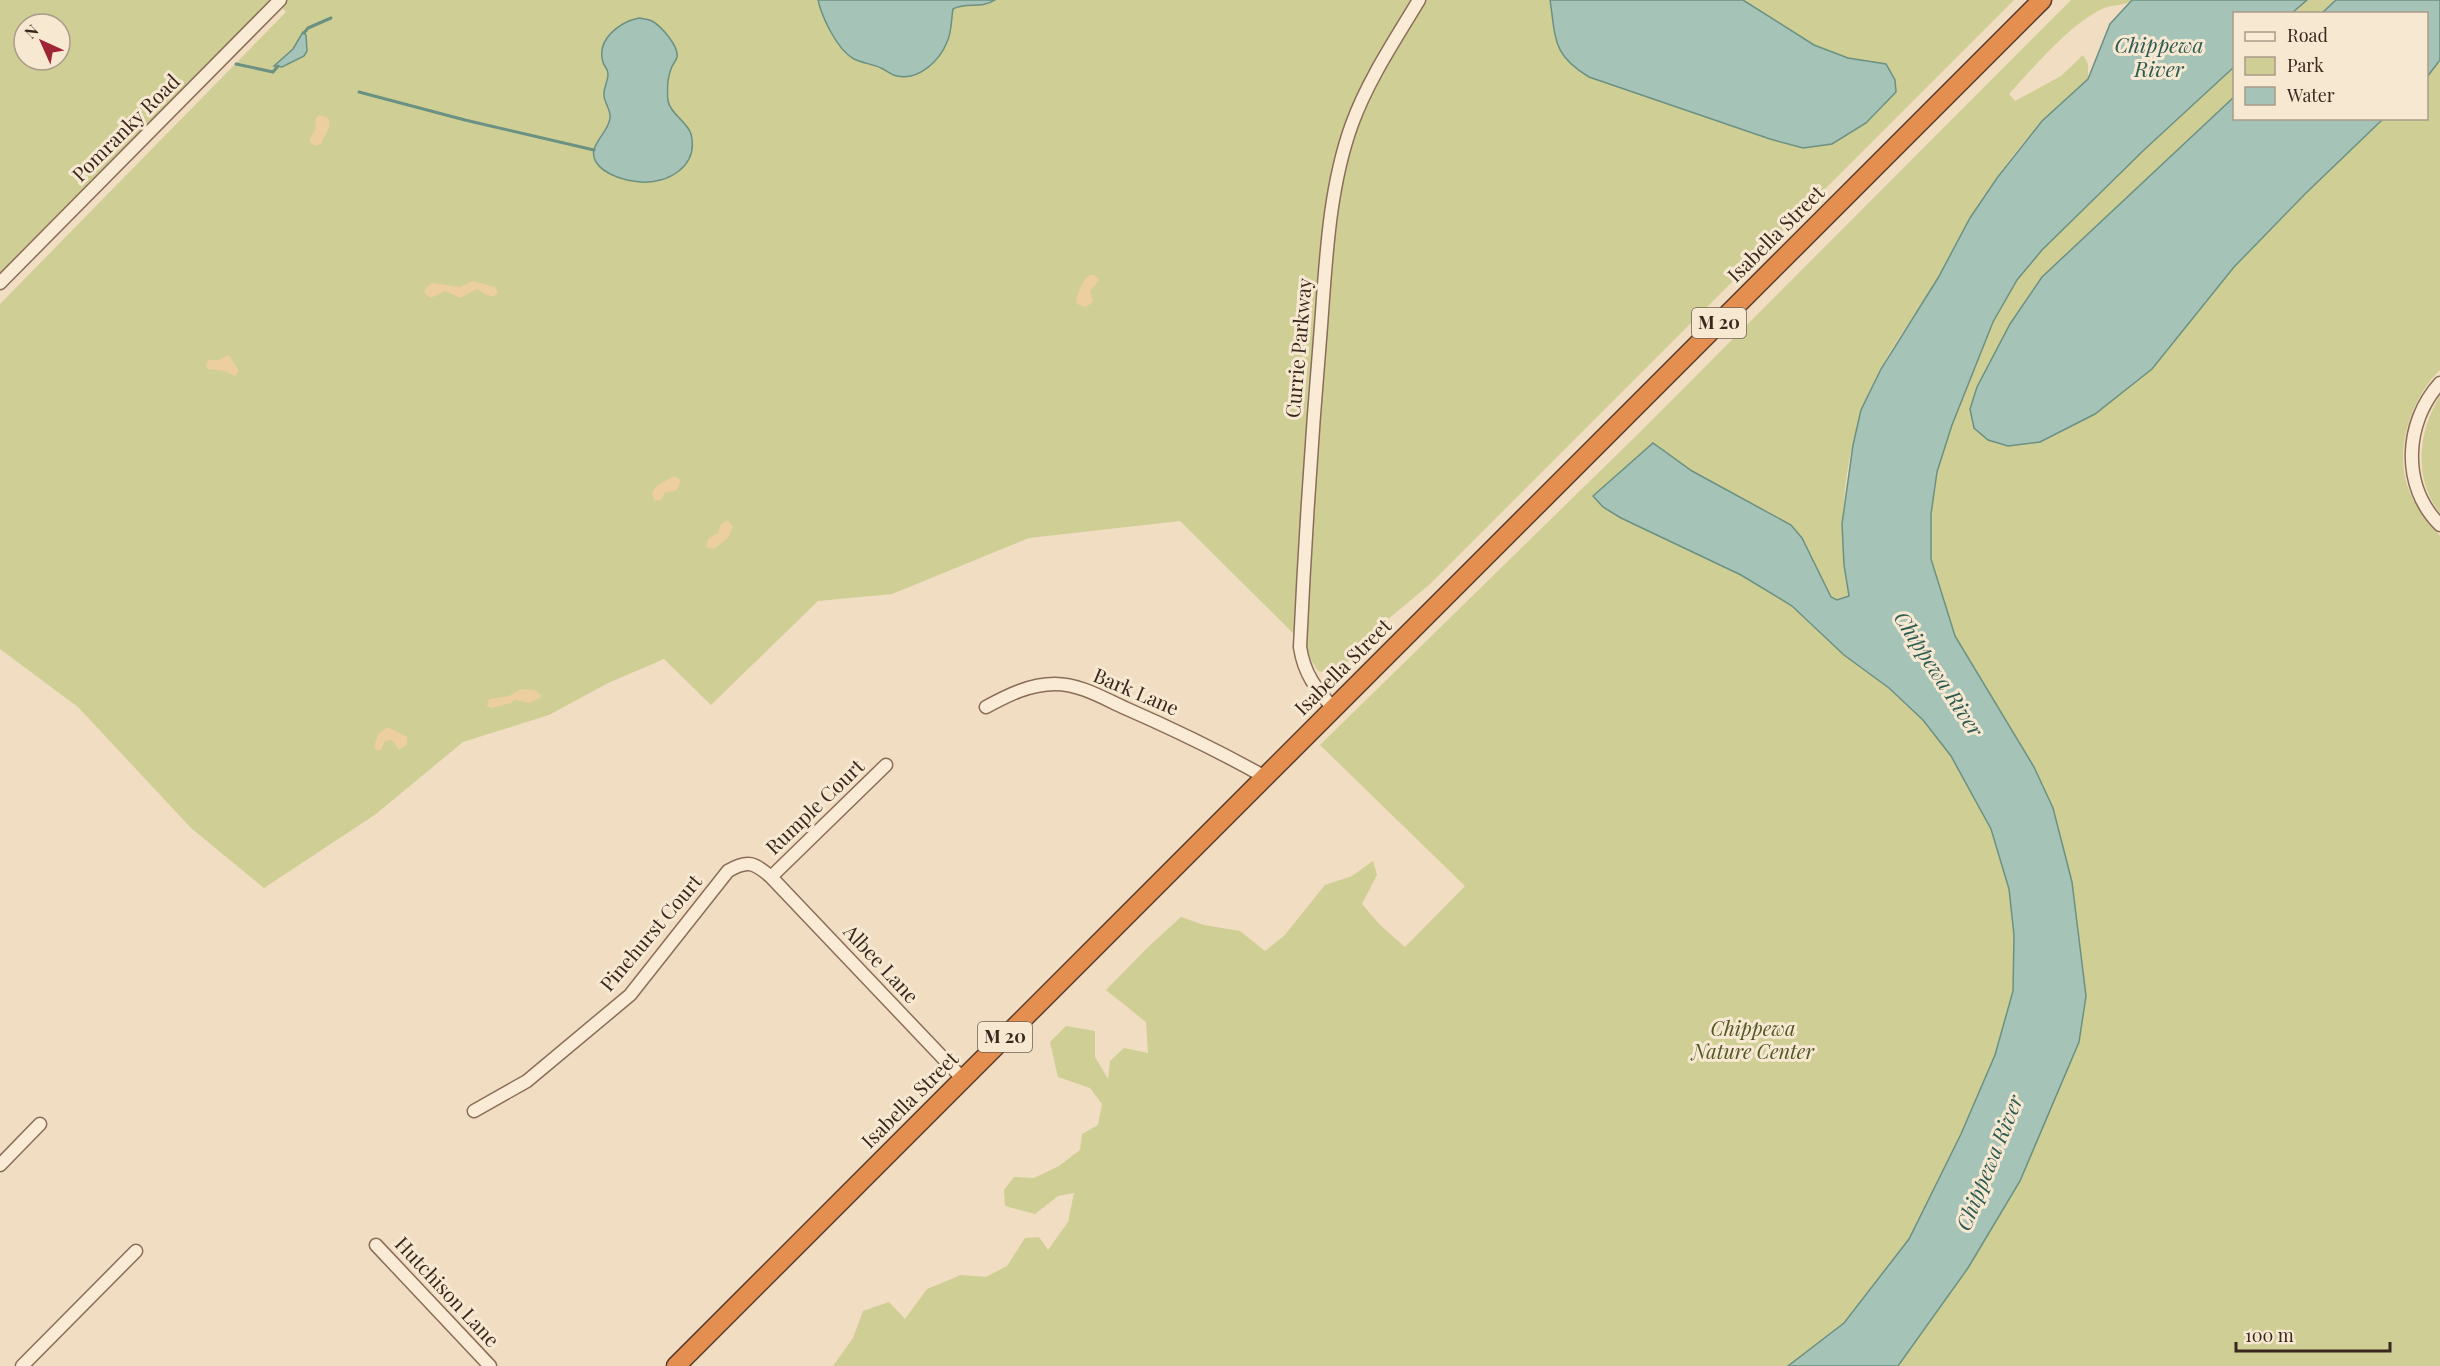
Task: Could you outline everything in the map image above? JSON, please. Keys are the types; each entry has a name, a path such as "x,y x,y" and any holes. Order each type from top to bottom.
{"highway":[{"name":"Isabella Street","path":"676,1366 2042,0"}],"street":[{"name":"Pomranky Road","path":"0,283 280,0"},
{"name":"Currie Parkway","path":"1334,709 1308,677 1300,647 1307,486 1333,207 1352,125 1373,78 1419,0"},
{"path":"2440,383 2421,412 2414,434 2412,454 2415,485 2428,511 2440,525"},
{"name":"Bark Lane","path":"987,707 1007,696 1034,686 1057,684 1080,688 1207,744 1265,777"},
{"name":"Rumple Court","path":"771,877 886,765"},
{"name":"Pinehurst Court","path":"474,1111 526,1081 630,995 728,870 741,863 756,865 771,877"},
{"name":"Albee Lane","path":"771,877 963,1079"},
{"path":"0,1165 40,1124"},
{"name":"Hutchison Lane","path":"376,1245 490,1366"},
{"path":"22,1366 136,1251"}],"green space":[{"path":"0,0 270,0 0,273"},
{"path":"275,0 2014,0 1429,585 1381,625 1340,670 1331,674 1318,671 1294,634 1180,521 1029,538 892,594 818,601 711,705 664,659 608,683 549,715 463,742 376,814 264,888 191,828 78,707 0,649 0,304 286,12"},
{"name":"Chippewa Nature Center","path":"2071,0 2132,0 2125,4 2102,9 2077,25 2052,47 2009,94 2015,101 2061,76 2083,55 2088,64 2088,79 2052,111 2031,134 1986,193 1938,278 1886,358 1868,396 1858,424 1846,481 1843,539 1849,596 1837,600 1831,597 1802,538 1779,518 1692,471 1653,443 1603,507 1621,518 1741,575 1792,606 1844,655 1889,688 1923,720 1951,756 1978,805 2044,789 2034,767 1955,636 1931,559 1931,514 1937,472 1952,425 1993,322 2017,280 2042,250 2145,149 2233,68 2233,98 2042,277 2152,369 2234,267 2382,120 2428,120 2428,76 2440,60 2440,370 2421,394 2414,408 2408,423 2403,455 2407,485 2413,499 2440,536 2440,1366 833,1366 853,1338 863,1311 889,1302 905,1319 927,1289 961,1275 986,1277 1007,1266 1025,1238 1039,1237 1048,1250 1068,1222 1074,1193 1058,1196 1035,1214 1005,1206 1004,1190 1014,1177 1034,1178 1059,1166 1080,1150 1082,1134 1098,1125 1102,1104 1090,1088 1058,1077 1050,1042 1066,1026 1095,1031 1095,1057 1108,1079 1110,1061 1124,1048 1148,1053 1146,1022 1106,990 1181,917 1204,925 1240,931 1265,951 1284,936 1325,885 1352,876 1373,861 1377,875 1362,904 1380,925 1405,947 1465,886 1320,745 1638,434"},
{"path":"2307,0 2336,0 2323,12 2294,12"},
{"path":"2440,396 2440,513 2431,500 2426,485 2422,470 2422,455 2427,424"}],"sand":[{"path":"319,115 328,118 330,125 321,144 315,146 310,142 310,138"},
{"path":"1090,275 1095,275 1099,280 1090,291 1093,300 1091,304 1085,307 1077,304 1076,298 1083,282"},
{"path":"473,281 495,287 498,292 491,296 477,289 460,298 445,291 431,298 424,293 432,283 460,287"},
{"path":"229,355 239,371 235,376 225,371 208,369 206,366 208,360 218,360"},
{"path":"674,476 681,480 677,490 665,493 661,500 654,500 652,493 656,486"},
{"path":"727,520 733,526 728,538 714,549 706,547 708,539 718,533 721,524"},
{"path":"522,689 535,690 541,695 540,698 530,703 515,700 491,708 487,706 489,699 509,696"},
{"path":"388,727 407,737 407,745 399,750 392,740 385,741 381,750 376,750 374,747 378,734"}],"water":[{"path":"818,0 995,0 953,9 951,30 944,49 928,68 905,77 848,55 831,32"},
{"path":"1550,0 1743,0 1814,45 1848,58 1886,64 1895,80 1896,92 1866,123 1832,144 1803,148 1770,139 1589,77 1568,61 1562,53 1555,36"},
{"name":"Chippewa River","path":"2132,0 2307,0 2293,12 2233,12 2233,68 2145,149 2042,250 2017,280 1993,322 1952,425 1937,472 1931,514 1931,559 1955,636 2034,767 2053,808 2072,882 2086,996 2079,1042 2020,1181 1968,1268 1898,1366 1788,1366 1844,1323 1909,1239 1961,1134 1995,1055 2013,991 2014,935 2009,889 1991,829 1951,756 1923,720 1889,688 1844,655 1792,606 1741,575 1621,518 1603,507 1593,496 1653,443 1692,471 1791,525 1802,538 1831,597 1837,600 1849,596 1844,565 1842,524 1853,445 1861,410 1881,369 1938,278 1970,218 1997,178 2042,121 2088,79 2110,24"},
{"path":"2336,0 2440,0 2440,60 2428,76 2428,12 2323,12"},
{"path":"639,18 656,24 675,47 677,57 669,77 668,101 672,110 689,129 692,145 686,164 679,171 651,182 622,179 600,167 594,156 596,145 609,124 610,118 604,96 608,74 603,62 603,46 606,39 617,28"},
{"path":"303,32 306,35 307,51 304,56 282,67 274,66 293,49"},
{"path":"2233,98 2233,120 2382,120 2234,267 2152,369 2095,414 2040,442 2008,446 1988,440 1974,428 1970,409 1977,387 2010,324 2042,277"}],"waterway":[{"path":"304,33 308,28 331,18"},
{"path":"236,64 273,72 278,66"},
{"path":"359,92 594,150"}]}
